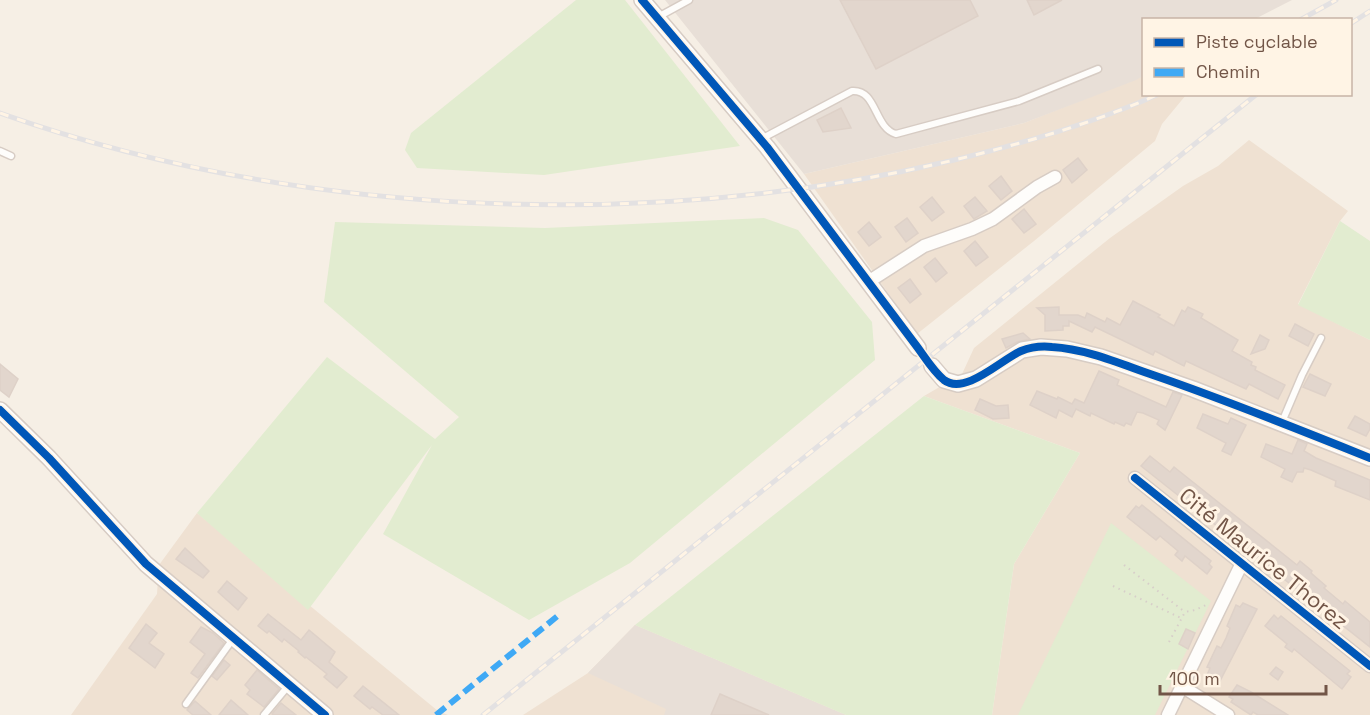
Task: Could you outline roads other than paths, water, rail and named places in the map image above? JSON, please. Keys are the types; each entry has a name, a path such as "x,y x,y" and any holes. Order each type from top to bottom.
{"street":[{"path":"642,0 761,139 918,348"},
{"path":"868,282 924,246 993,219 1037,187 1055,177"},
{"path":"932,366 944,380 958,384 976,378 1022,350 1041,347 1067,349 1112,361 1281,422 1370,458"},
{"path":"0,410 37,446 132,550 157,574 326,715"},
{"name":"Cité Maurice Thorez","path":"1135,478 1370,666"},
{"name":"Cité Maurice Thorez","path":"1168,715 1242,563"},
{"path":"1182,687 1228,715"}],"lane":[{"path":"657,17 688,0"},
{"path":"761,139 852,91 859,91 867,95 884,127 896,134 1019,101 1098,69"},
{"path":"0,151 11,156"},
{"path":"1281,422 1321,338"},
{"path":"186,704 233,639"},
{"path":"264,715 289,685"}],"railway":[{"path":"1304,18 1336,0"},
{"path":"1352,23 1370,11"},
{"path":"0,113 113,148 230,174 350,193 471,203 593,204 715,198 834,184 1003,148 1108,115 1154,96"},
{"path":"483,715 1255,96"}]}
